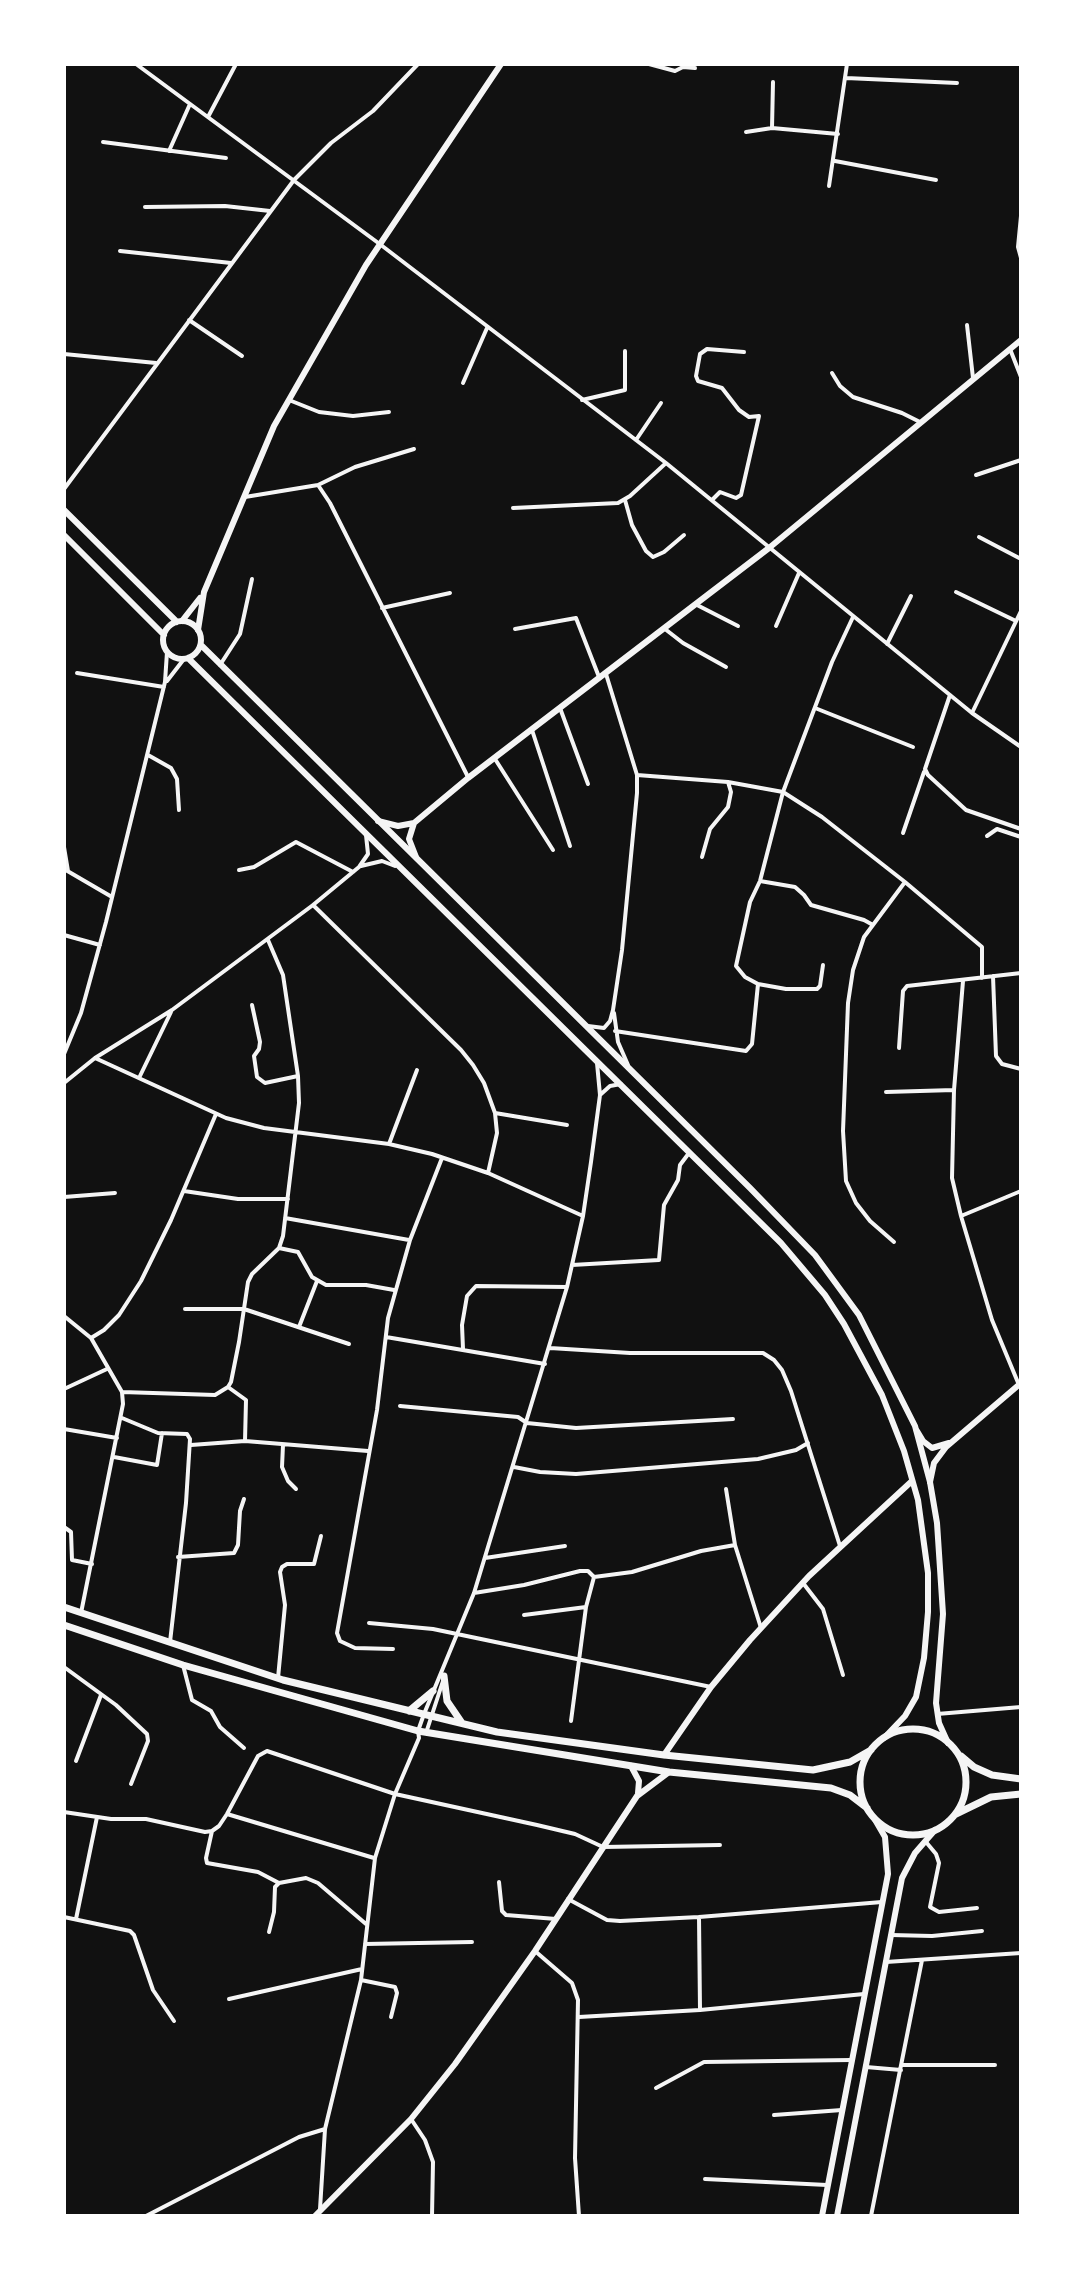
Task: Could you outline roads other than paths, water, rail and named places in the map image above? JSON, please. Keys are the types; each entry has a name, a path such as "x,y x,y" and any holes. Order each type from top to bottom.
{"main road":[{"path":"501,64 366,265 261,453 204,592 198,630 201,645 815,1255 837,1282 880,1351 923,1441 932,1448 952,1441"},
{"path":"378,821 398,826 414,823 602,674 769,548 1021,340"},
{"path":"64,510 180,622 191,624 198,630"},
{"path":"64,535 164,635 167,652 186,659 366,833 690,1152 803,1268 844,1324 882,1395 918,1500 928,1573 928,1612 924,1658 912,1707 871,1750 850,1762 813,1770 664,1755 497,1732 278,1678 64,1607"},
{"path":"164,635 169,627 180,622 204,592"},
{"path":"186,659 194,655 201,645"},
{"path":"414,823 409,839 416,857"},
{"path":"738,1201 750,1188"},
{"path":"930,1482 934,1463 952,1441 1020,1384"},
{"path":"915,1426 937,1523 943,1614 937,1714 948,1743"},
{"path":"664,1755 711,1687 761,1628 840,1546 912,1481"},
{"path":"64,1625 183,1665 422,1734 669,1772 831,1788 850,1795 867,1808"},
{"path":"444,1676 447,1701 462,1723"},
{"path":"409,1711 433,1691"},
{"path":"884,1738 895,1733 928,1732 948,1743 974,1767 992,1775 1021,1779"},
{"path":"822,2216 888,1874 885,1837 862,1797 861,1772 871,1750"},
{"path":"954,1815 961,1804 966,1778 957,1753"},
{"path":"631,1766 639,1781 637,1796"},
{"path":"318,2215 411,2119 455,2064 535,1951 637,1796 669,1772"},
{"path":"837,2216 902,1878 908,1864 925,1840 954,1815 991,1797 1021,1794"},
{"path":"874,1818 896,1832 910,1835 935,1830"}],"street":[{"path":"138,64 666,463 972,713 1021,747"},
{"path":"208,117 236,64"},
{"path":"64,489 294,180 331,143 373,111 418,64"},
{"path":"649,64 675,71 683,67 695,68"},
{"path":"829,186 847,64"},
{"path":"846,78 957,83"},
{"path":"772,128 773,82"},
{"path":"169,151 190,104"},
{"path":"746,132 772,128 838,134"},
{"path":"103,142 226,158"},
{"path":"835,161 936,180"},
{"path":"145,207 225,206 270,211"},
{"path":"1021,216 1018,243 1021,258"},
{"path":"120,251 231,263"},
{"path":"189,320 242,356"},
{"path":"967,325 973,380"},
{"path":"463,383 487,328"},
{"path":"712,500 720,492 736,498 744,490 759,416 749,417 739,410 722,388 698,381 700,354 707,349 744,352"},
{"path":"1010,349 1021,377"},
{"path":"582,400 625,390 625,351"},
{"path":"64,354 156,363"},
{"path":"832,373 840,386 853,397 922,423"},
{"path":"289,400 319,412 353,416 389,412"},
{"path":"636,440 661,403"},
{"path":"242,498 318,485 355,467 414,449"},
{"path":"976,475 1021,460"},
{"path":"513,508 625,500 666,463"},
{"path":"318,485 468,778"},
{"path":"625,500 632,525 646,551 653,557 684,535"},
{"path":"979,537 1021,559"},
{"path":"776,626 799,573"},
{"path":"220,665 240,634 252,579"},
{"path":"956,592 1016,621"},
{"path":"382,608 450,593"},
{"path":"887,644 911,596"},
{"path":"695,604 738,626"},
{"path":"972,713 1021,611"},
{"path":"823,965 817,989 786,989 758,984 745,977 736,966 750,902 760,881 783,792 853,617"},
{"path":"515,629 576,618 602,674 637,775 634,836 613,1010 615,1031 632,1071"},
{"path":"663,628 726,667"},
{"path":"64,1054 81,1013 100,945 148,755 164,684 167,652"},
{"path":"164,684 186,659"},
{"path":"77,673 164,684"},
{"path":"903,833 950,695"},
{"path":"560,708 588,784"},
{"path":"815,708 913,747"},
{"path":"532,730 570,846"},
{"path":"148,755 171,768 177,779 179,810"},
{"path":"495,759 553,850"},
{"path":"925,769 932,780 966,810 1021,829"},
{"path":"637,775 728,782 783,792 822,817 982,947 982,978"},
{"path":"702,857 710,829 728,807 731,792 728,782"},
{"path":"987,836 997,829 1021,837"},
{"path":"64,1083 95,1058 172,1010 268,940 353,872 368,854 366,833"},
{"path":"239,870 254,867 296,842 353,872"},
{"path":"64,847 66,870 112,897"},
{"path":"359,867 382,861 402,869"},
{"path":"760,881 795,887 811,905 873,925"},
{"path":"894,1242 870,1221 856,1203 846,1181 843,1131 848,1003 853,970 864,937 905,882"},
{"path":"313,905 461,1050 484,1083 495,1113 497,1133 488,1173"},
{"path":"64,935 100,945"},
{"path":"122,1392 215,1395 228,1387 248,1282 252,1274 279,1248 299,1103 283,975 268,940"},
{"path":"899,1048 905,988 1021,973"},
{"path":"993,976 996,1056 1002,1064 1021,1069"},
{"path":"963,981 954,1090 952,1178 992,1320 1020,1384"},
{"path":"615,1031 746,1051 752,1044 758,984"},
{"path":"252,1005 260,1042 254,1056 257,1077 265,1083 298,1076"},
{"path":"140,1077 172,1010"},
{"path":"585,1025 604,1028 613,1010"},
{"path":"95,1058 216,1114 264,1128 389,1144 442,1158 488,1173 583,1216"},
{"path":"428,1715 433,1691 474,1593 567,1287 583,1216 600,1095 597,1063"},
{"path":"389,1144 417,1070"},
{"path":"600,1095 610,1086 621,1084"},
{"path":"886,1092 954,1090"},
{"path":"495,1113 567,1125"},
{"path":"91,1338 104,1330 129,1302 184,1191 216,1114"},
{"path":"572,1265 659,1260 664,1205 678,1180 680,1165 690,1152"},
{"path":"393,1649 355,1648 340,1641 337,1633 377,1410 394,1290 442,1158"},
{"path":"184,1191 238,1199 288,1199"},
{"path":"961,1216 1021,1191"},
{"path":"64,1197 115,1193"},
{"path":"285,1218 410,1240"},
{"path":"279,1248 298,1252 308,1272 326,1285 366,1285 394,1290"},
{"path":"299,1327 317,1281"},
{"path":"463,1350 462,1325 467,1296 476,1286 567,1287"},
{"path":"185,1309 244,1309 349,1344"},
{"path":"64,1316 91,1338 122,1392 122,1418 81,1614"},
{"path":"385,1337 545,1364"},
{"path":"550,1348 630,1353 763,1353 774,1360 782,1370 808,1443 840,1546"},
{"path":"64,1389 107,1369"},
{"path":"228,1387 246,1400 245,1441"},
{"path":"400,1406 518,1417 527,1423 576,1428 733,1419"},
{"path":"122,1418 162,1433 187,1434 191,1445 169,1644"},
{"path":"64,1429 118,1439"},
{"path":"114,1457 157,1465 162,1433"},
{"path":"191,1445 245,1441 368,1451"},
{"path":"514,1467 576,1474 758,1459 796,1450 808,1443"},
{"path":"283,1445 282,1467 288,1481 296,1489"},
{"path":"726,1489 735,1545 761,1628"},
{"path":"178,1557 234,1553 238,1545 240,1511 244,1499"},
{"path":"64,1527 71,1532 72,1560 92,1564"},
{"path":"278,1678 285,1605 280,1572 287,1564 314,1564 321,1536"},
{"path":"594,1577 632,1572 701,1551 735,1545"},
{"path":"485,1558 565,1546"},
{"path":"474,1593 580,1571 588,1571 594,1577"},
{"path":"571,1721 586,1607 594,1577"},
{"path":"803,1583 823,1609 843,1675"},
{"path":"524,1615 586,1607"},
{"path":"369,1623 433,1629 711,1687"},
{"path":"318,2215 325,2129 361,1980 375,1858 395,1794 422,1734 444,1676 446,1662"},
{"path":"183,1665 192,1700 211,1711 220,1727 244,1748"},
{"path":"64,1667 116,1705 148,1737 131,1784"},
{"path":"76,1761 101,1695"},
{"path":"937,1714 1021,1707"},
{"path":"64,1812 146,1819 212,1831 227,1814 258,1756 267,1751 395,1794 575,1834 603,1847 720,1845"},
{"path":"227,1814 375,1858"},
{"path":"76,1919 97,1817"},
{"path":"212,1831 207,1863 258,1872 279,1883 311,1879 366,1924"},
{"path":"925,1840 939,1863 930,1907 939,1912 977,1908"},
{"path":"499,1882 502,1911 506,1915 556,1919"},
{"path":"269,1932 274,1912 274,1891 279,1883"},
{"path":"568,1899 607,1920 620,1921 882,1902"},
{"path":"64,1917 130,1931 153,1990 174,2021"},
{"path":"699,1917 700,2010"},
{"path":"891,1935 932,1936 982,1931"},
{"path":"365,1944 472,1942"},
{"path":"535,1951 577,1991 575,2158 579,2216"},
{"path":"886,1962 1021,1953"},
{"path":"871,2216 922,1960"},
{"path":"229,1999 362,1969"},
{"path":"361,1980 395,1987 397,1993 391,2017"},
{"path":"579,2017 700,2010 865,1994"},
{"path":"656,2088 704,2062 852,2060"},
{"path":"866,2067 995,2065"},
{"path":"774,2115 842,2110"},
{"path":"411,2119 425,2140 433,2162 432,2216"},
{"path":"146,2216 299,2137 325,2129"},
{"path":"705,2179 828,2185"}]}
